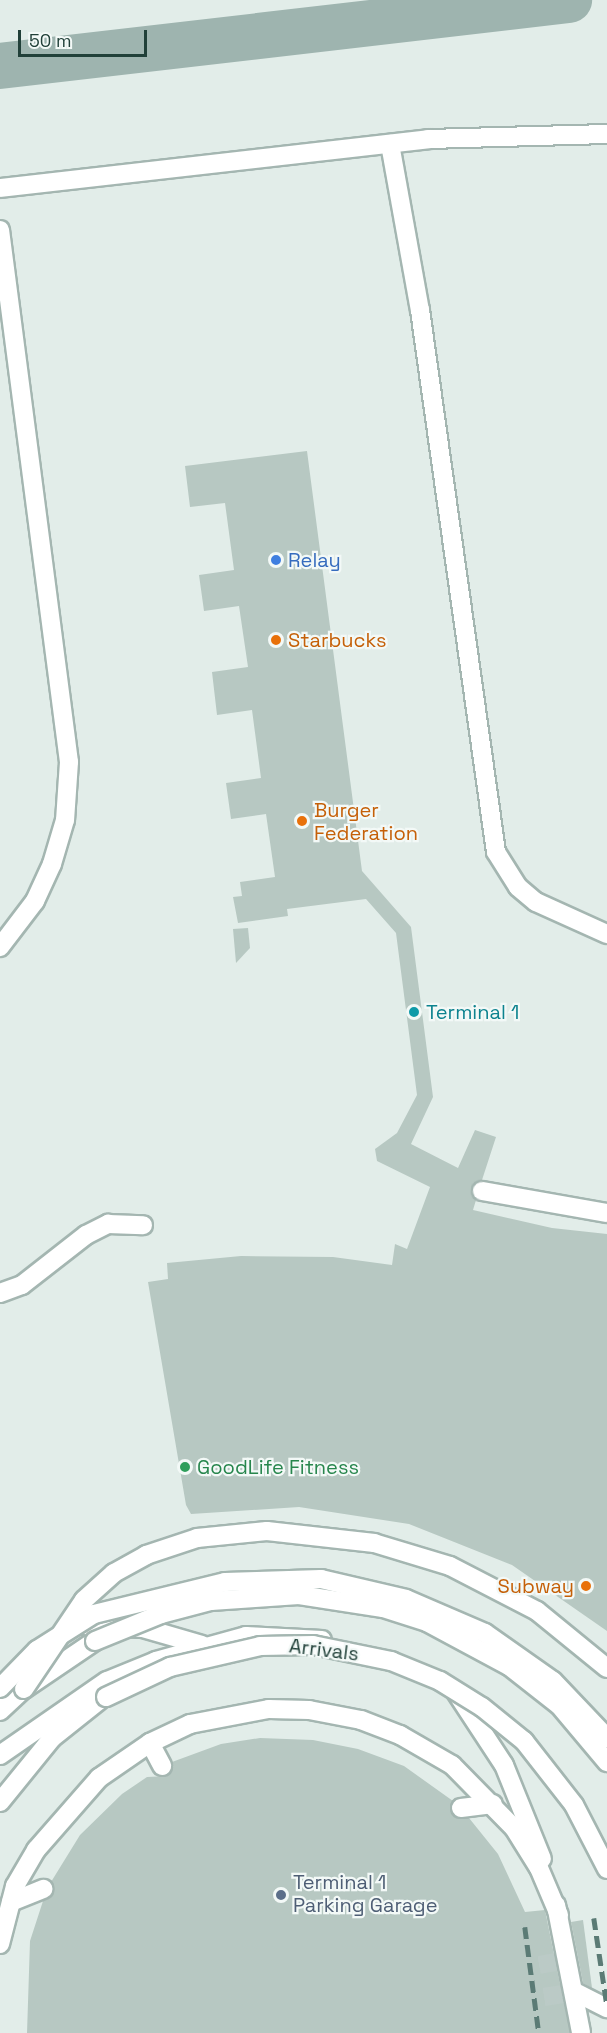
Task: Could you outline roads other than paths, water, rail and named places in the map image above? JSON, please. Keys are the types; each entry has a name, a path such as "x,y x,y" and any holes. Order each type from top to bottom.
{"street":[{"path":"0,188 390,144 607,134"},
{"path":"390,144 420,310 496,852 518,887 536,902 607,934"},
{"path":"0,230 69,762 65,820 52,864 35,901 0,947"},
{"path":"482,1191 607,1213"},
{"path":"0,1293 22,1285 86,1235 108,1224 143,1225"},
{"path":"24,1689 84,1600 114,1573 165,1547 198,1538 267,1531 374,1543 450,1566 537,1611 607,1668"},
{"path":"0,1688 37,1650 94,1614 225,1582 321,1580 406,1599 485,1632 553,1681 607,1740"},
{"path":"0,1680 34,1655 84,1625 147,1601 232,1584 303,1581 368,1590 429,1609 515,1656 557,1689 607,1740"},
{"path":"0,1711 24,1689 95,1641 160,1614 211,1601 260,1595 338,1598 419,1619 480,1648 559,1705 607,1762"},
{"path":"84,1625 143,1628 202,1645"},
{"path":"0,1755 107,1681 202,1645 246,1636 296,1636 380,1654 444,1679 484,1703 537,1746 574,1793 607,1855"},
{"name":"Arrivals","path":"0,1802 23,1769 65,1726 122,1688 214,1654 260,1646 313,1645 391,1661 440,1681 490,1712 544,1762 587,1827 607,1869"},
{"path":"0,1704 34,1655"},
{"path":"444,1679 485,1730 529,1819 559,1915 581,2033"},
{"path":"0,1944 11,1902 36,1850 68,1808 99,1778 150,1743 190,1724 246,1711 309,1710 342,1715 428,1750 493,1804 528,1850 559,1915"},
{"path":"150,1743 162,1766"},
{"path":"461,1809 493,1804"},
{"path":"11,1902 43,1889"},
{"path":"575,1992 607,2008"}],"tunnel":[{"path":"539,1965 568,1960"},
{"path":"544,1997 575,1992"}],"railway":[{"path":"594,1918 607,2005"},
{"path":"525,1927 539,2033"}],"place":[{"name":"Relay","path":"276,560"},
{"name":"Starbucks","path":"276,640"},
{"name":"Burger Federation","path":"302,821"},
{"name":"Terminal 1","path":"414,1012"},
{"name":"GoodLife Fitness","path":"185,1467"},
{"name":"Subway","path":"586,1586"},
{"name":"Terminal 1 Parking Garage","path":"281,1895"}]}
